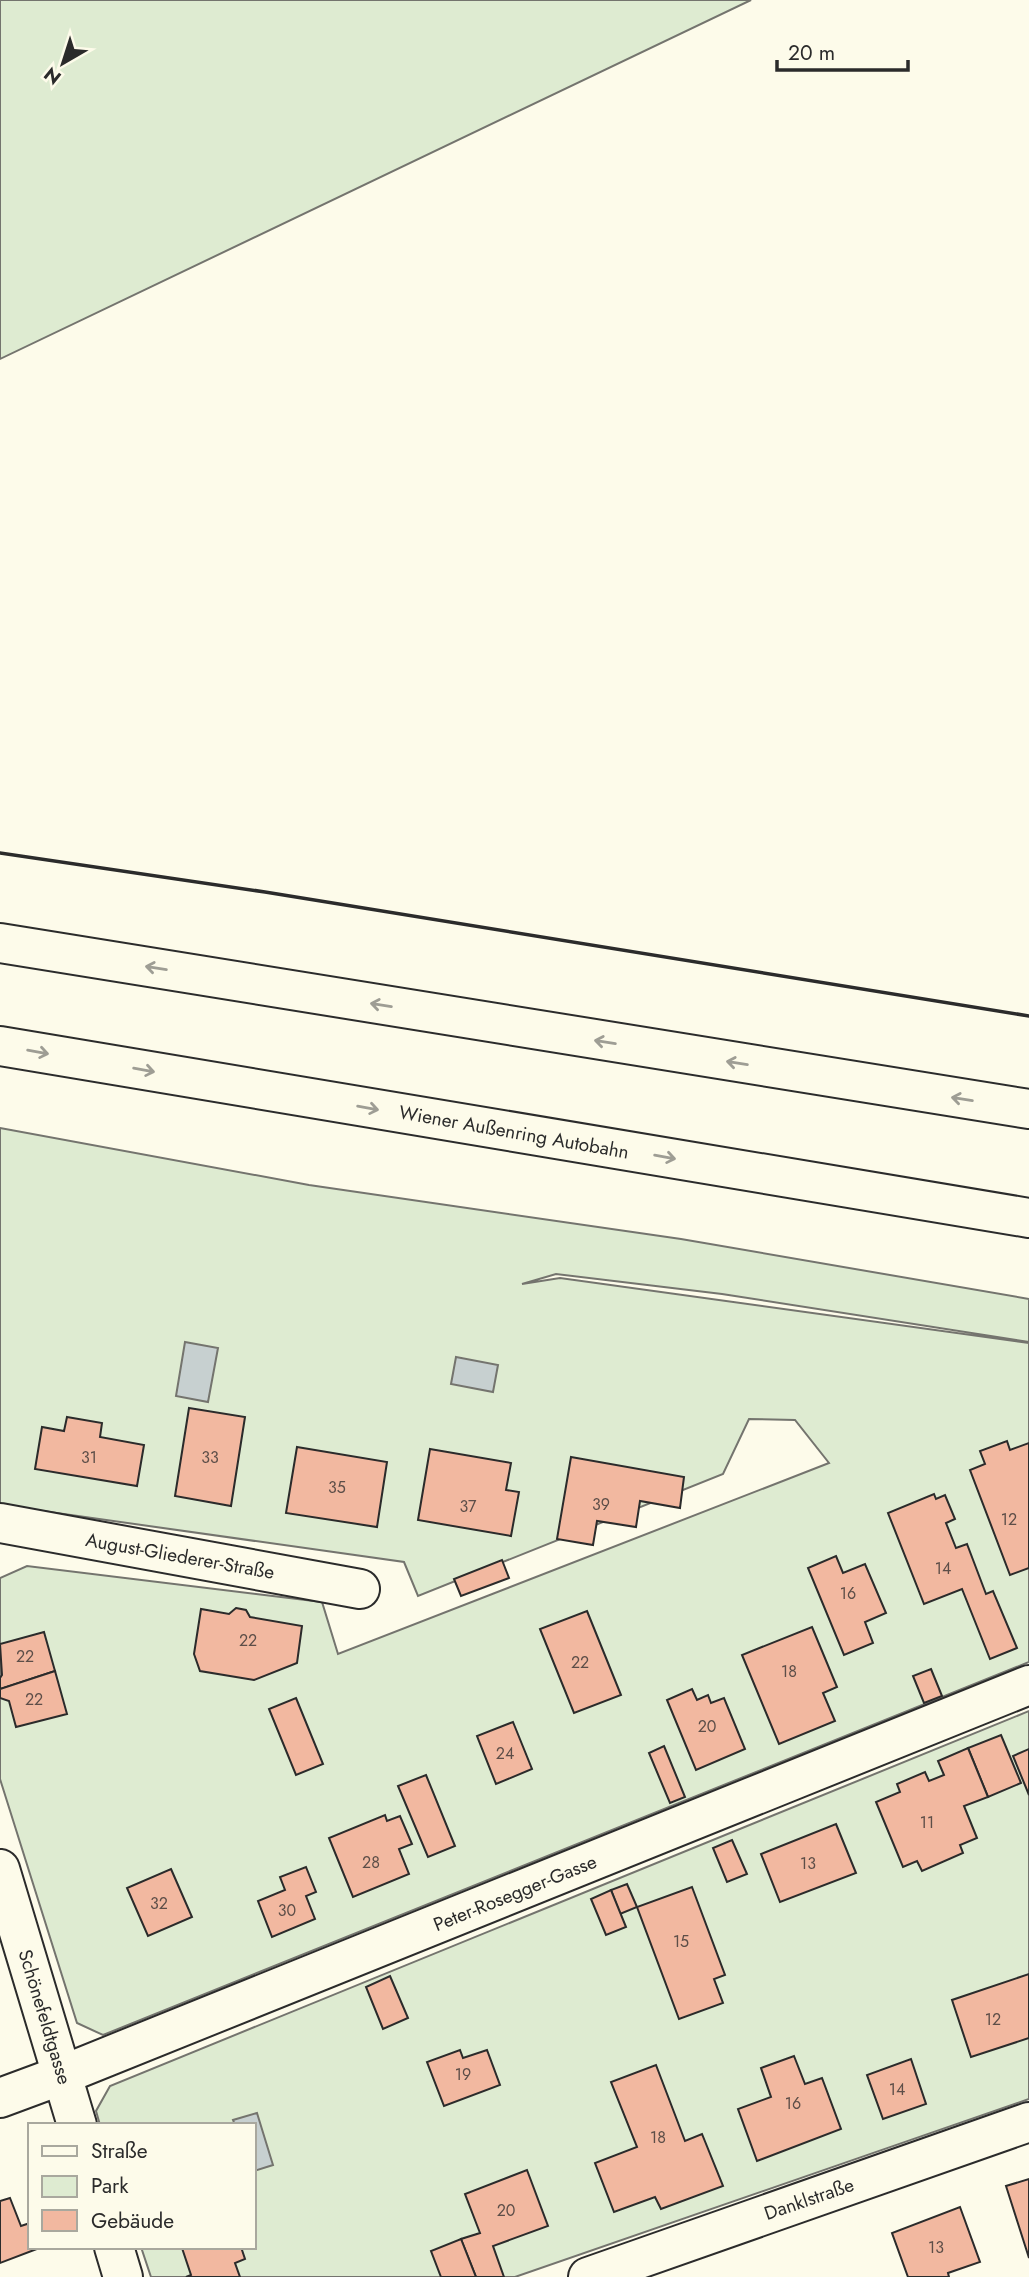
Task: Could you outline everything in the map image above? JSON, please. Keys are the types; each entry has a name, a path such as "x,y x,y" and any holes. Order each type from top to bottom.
{"main road":[{"path":"0,943 1029,1109"},
{"name":"Wiener Außenring Autobahn","path":"0,1046 1029,1218"},
{"path":"899,1196 1029,1231"},
{"name":"August-Gliederer-Straße","path":"0,1523 360,1589"},
{"name":"Peter-Rosegger-Gasse","path":"0,2098 62,2076 1029,1685"},
{"name":"Schönefeldtgasse","path":"0,1869 76,2123"},
{"name":"Danklstraße","path":"588,2277 1029,2122"},
{"path":"115,2249 123,2277"}],"green space":[{"path":"0,0 751,0 0,359"},
{"path":"0,1128 309,1185 681,1239 1029,1299 1029,1342 722,1294 556,1274 522,1284 560,1278 1029,1343 1029,1662 103,2035 77,2023 0,1779 0,1578 27,1566 322,1602 338,1654 829,1463 795,1420 749,1419 723,1474 418,1596 404,1562 0,1505"},
{"path":"1029,1711 1029,2099 515,2277 151,2277 142,2249 256,2249 256,2123 99,2123 96,2111 110,2086"}],"shaded area":[{"path":"185,1342 218,1348 208,1402 176,1396"},
{"path":"456,1357 498,1365 493,1392 451,1384"},
{"path":"257,2113 273,2165 256,2170 256,2123 234,2123 233,2120"}],"building":[{"path":"189,1408 245,1417 231,1506 175,1496"},
{"path":"67,1417 102,1423 100,1437 144,1445 137,1486 35,1469 42,1427 64,1431"},
{"path":"1007,1441 1010,1450 1029,1443 1029,1568 1010,1575 970,1470 985,1464 980,1451"},
{"path":"297,1447 387,1462 377,1527 286,1513"},
{"path":"430,1449 511,1463 506,1490 519,1492 511,1536 418,1520"},
{"path":"571,1457 684,1477 680,1508 640,1501 636,1527 597,1521 593,1545 557,1539"},
{"path":"934,1494 936,1499 945,1495 955,1519 946,1523 956,1548 967,1544 986,1594 993,1591 1017,1648 990,1659 962,1589 924,1604 888,1513"},
{"path":"836,1556 843,1573 865,1564 886,1613 865,1622 873,1643 844,1655 808,1568"},
{"path":"502,1560 509,1578 461,1596 454,1579"},
{"path":"236,1608 246,1610 250,1617 302,1626 297,1663 254,1680 200,1671 194,1654 201,1609 229,1614"},
{"path":"587,1611 621,1695 574,1713 540,1629"},
{"path":"812,1627 837,1687 823,1693 835,1721 779,1744 742,1655"},
{"path":"44,1632 55,1671 0,1689 0,1644"},
{"path":"931,1669 942,1696 924,1703 913,1676"},
{"path":"55,1671 67,1714 16,1727 9,1701 0,1698 0,1689"},
{"path":"692,1689 697,1700 708,1695 711,1703 724,1698 745,1749 696,1770 667,1700"},
{"path":"296,1698 323,1764 296,1775 269,1709"},
{"path":"513,1722 532,1769 496,1784 477,1736"},
{"path":"1001,1735 1021,1783 988,1797 968,1748"},
{"path":"664,1746 685,1797 670,1803 649,1753"},
{"path":"968,1748 988,1797 964,1806 977,1838 960,1845 963,1853 922,1871 917,1861 903,1867 876,1802 900,1792 897,1784 925,1772 929,1781 944,1775 938,1761"},
{"path":"1029,1749 1029,1795 1013,1756"},
{"path":"426,1775 455,1846 428,1857 398,1786"},
{"path":"385,1815 387,1821 400,1816 412,1844 399,1849 409,1874 353,1897 329,1838"},
{"path":"836,1824 856,1873 780,1902 761,1854"},
{"path":"732,1840 747,1874 727,1882 713,1848"},
{"path":"306,1867 316,1892 306,1896 315,1919 272,1937 258,1901 285,1890 280,1877"},
{"path":"171,1869 192,1917 148,1936 127,1888"},
{"path":"627,1884 637,1907 620,1914 611,1890"},
{"path":"692,1887 725,1975 714,1979 723,2003 679,2019 637,1907"},
{"path":"611,1890 626,1927 606,1935 591,1899"},
{"path":"1029,1974 1029,2038 971,2057 952,2000"},
{"path":"390,1976 408,2018 383,2029 366,1987"},
{"path":"460,2050 463,2058 487,2050 500,2085 444,2106 427,2062"},
{"path":"794,2056 805,2084 822,2078 841,2129 757,2161 738,2109 771,2097 761,2068"},
{"path":"911,2059 926,2104 883,2119 867,2075"},
{"path":"656,2065 685,2141 702,2134 723,2186 661,2209 655,2197 614,2212 595,2163 637,2147 611,2082"},
{"path":"527,2170 548,2226 493,2246 504,2277 476,2277 461,2239 480,2233 465,2194"},
{"path":"1029,2179 1029,2258 1006,2186"},
{"path":"10,2198 21,2226 28,2224 28,2249 37,2249 0,2263 0,2201"},
{"path":"960,2207 980,2262 948,2273 949,2277 908,2277 892,2233"},
{"path":"461,2239 476,2277 441,2277 431,2251"},
{"path":"182,2249 242,2249 245,2259 235,2263 240,2277 186,2277 191,2275"}],"wall":[{"path":"0,853 265,892 1029,1016"}]}
